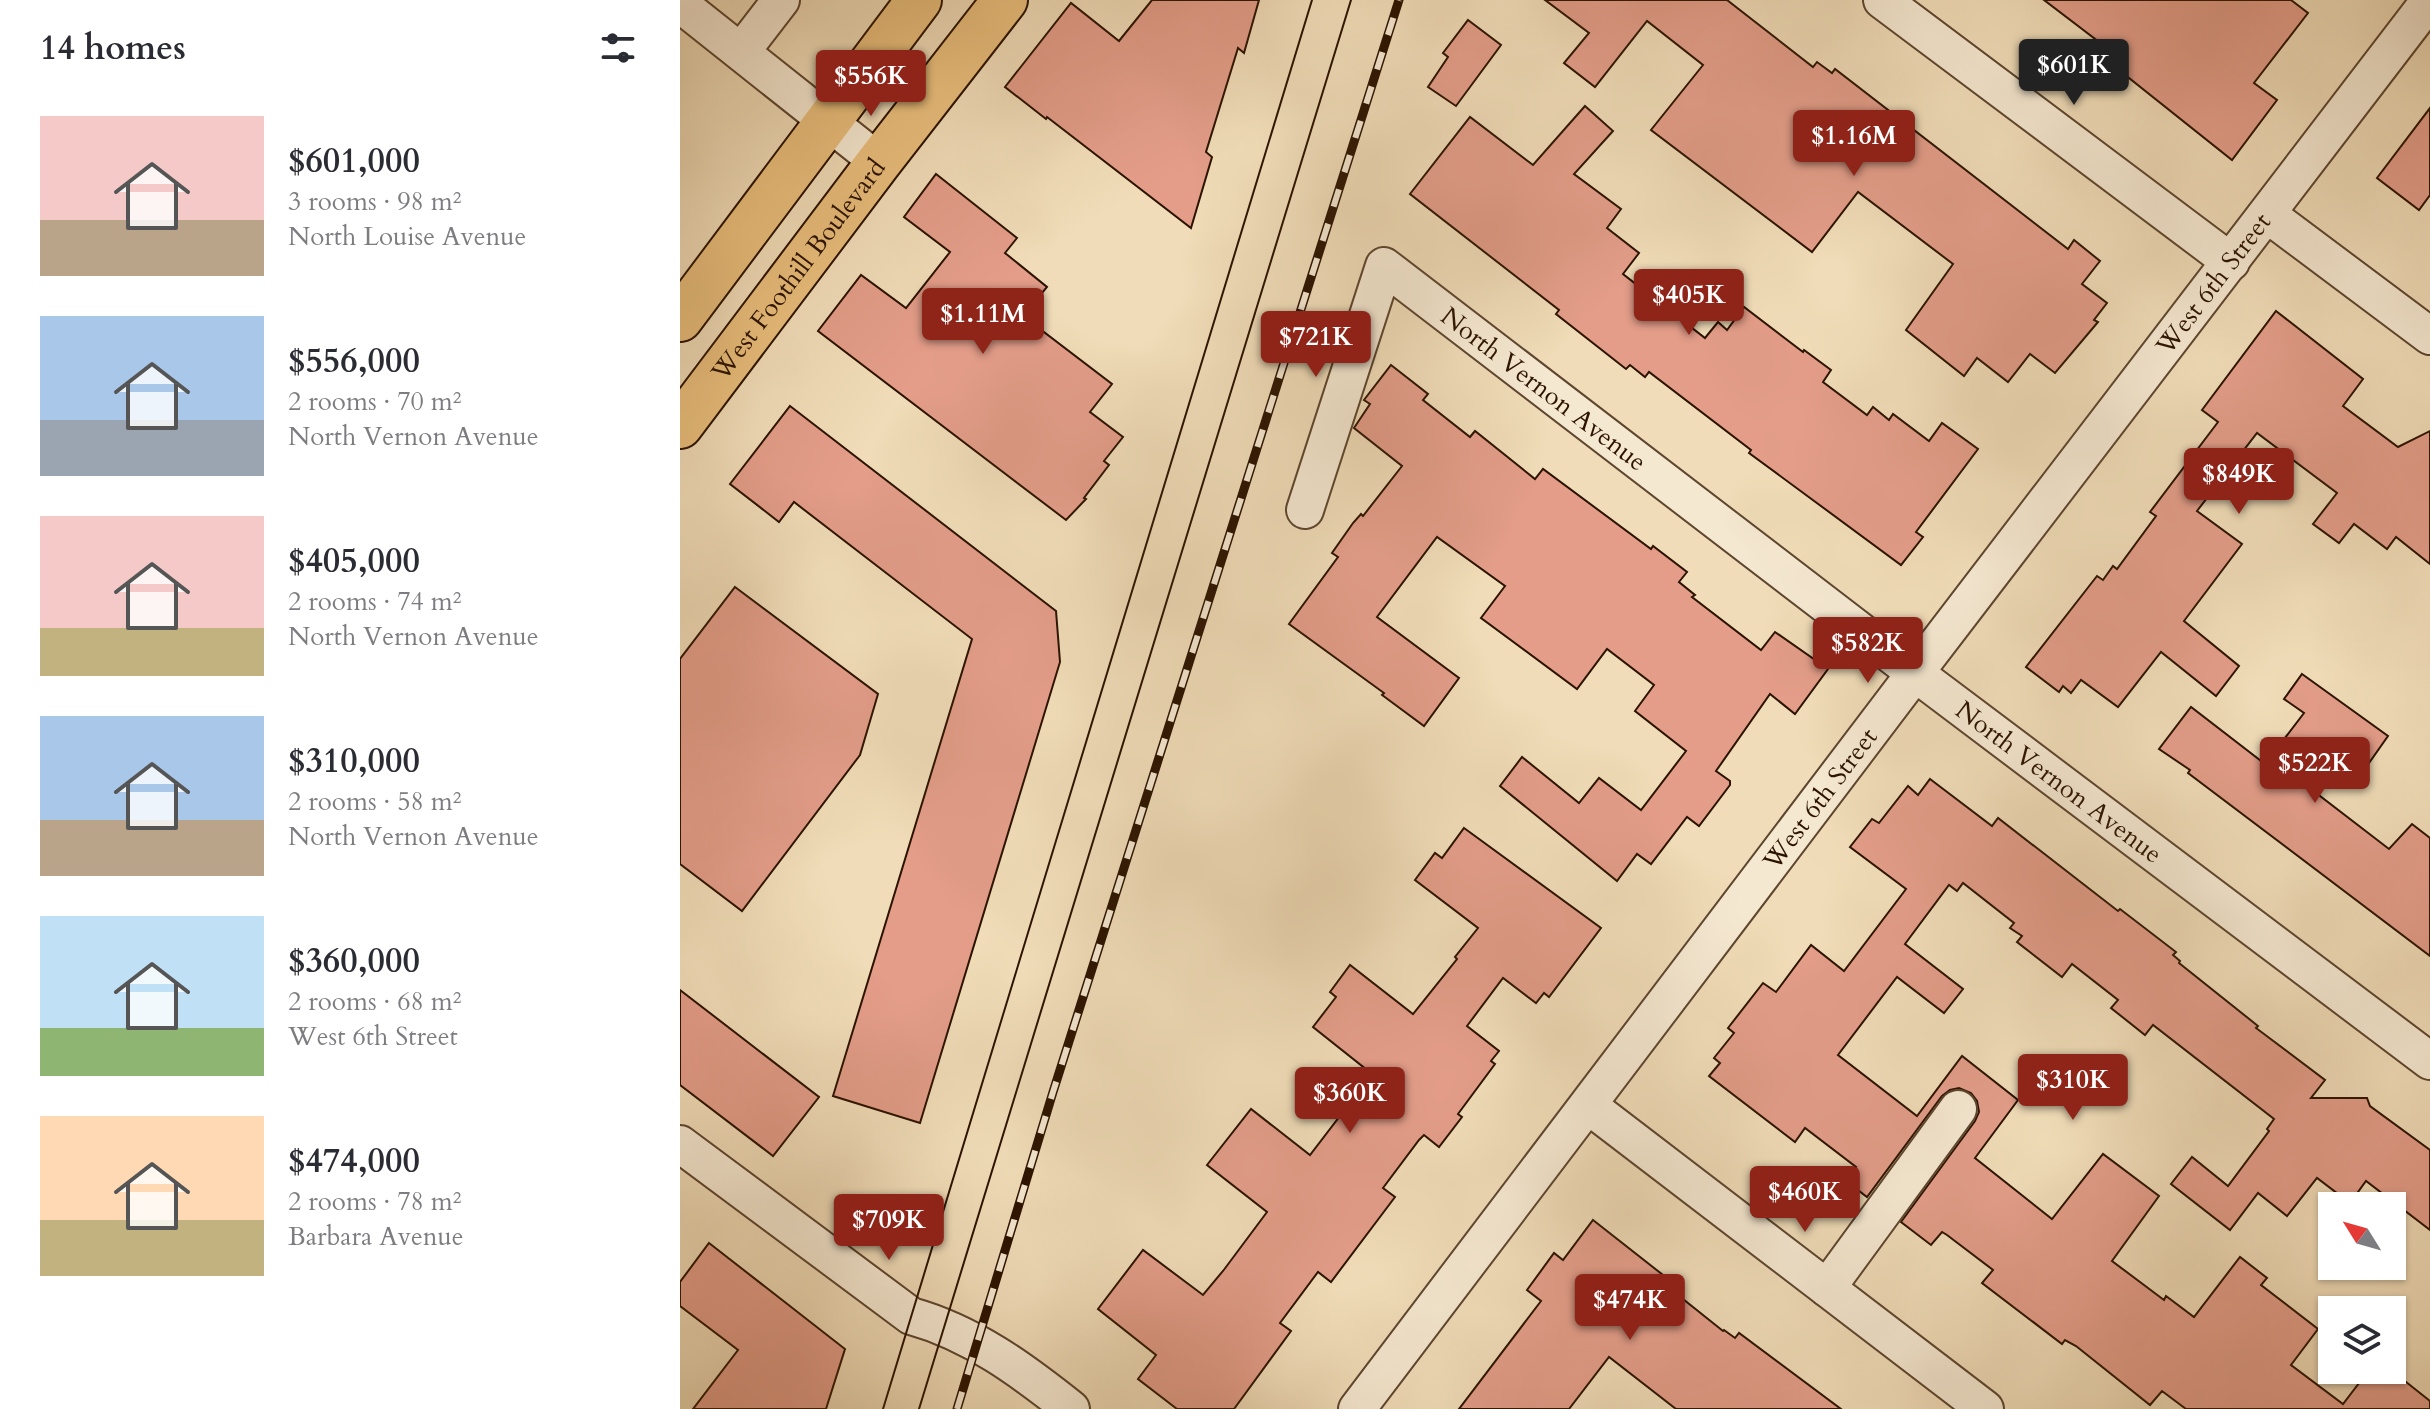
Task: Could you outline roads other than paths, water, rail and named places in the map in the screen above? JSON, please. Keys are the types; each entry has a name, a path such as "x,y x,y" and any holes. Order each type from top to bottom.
{"main road":[{"path":"681,314 919,0"},
{"name":"West Foothill Boulevard","path":"680,426 1005,0"}],"street":[{"path":"741,52 781,0"},
{"path":"1882,0 2231,262"},
{"name":"West 6th Street","path":"1357,1409 2430,0"},
{"path":"680,4 879,162"},
{"path":"2267,214 2430,336"},
{"name":"North Vernon Avenue","path":"1305,510 1384,266 1915,673 2430,1061"},
{"path":"1589,1106 1985,1409"},
{"path":"1827,1288 1958,1109"},
{"path":"680,1144 911,1316 945,1326 977,1342 1071,1409"}],"tram line":[{"path":"883,1409 1312,0"},
{"path":"919,1409 1351,0"}],"railway":[{"path":"957,1409 1053,1092 1399,0"}]}
